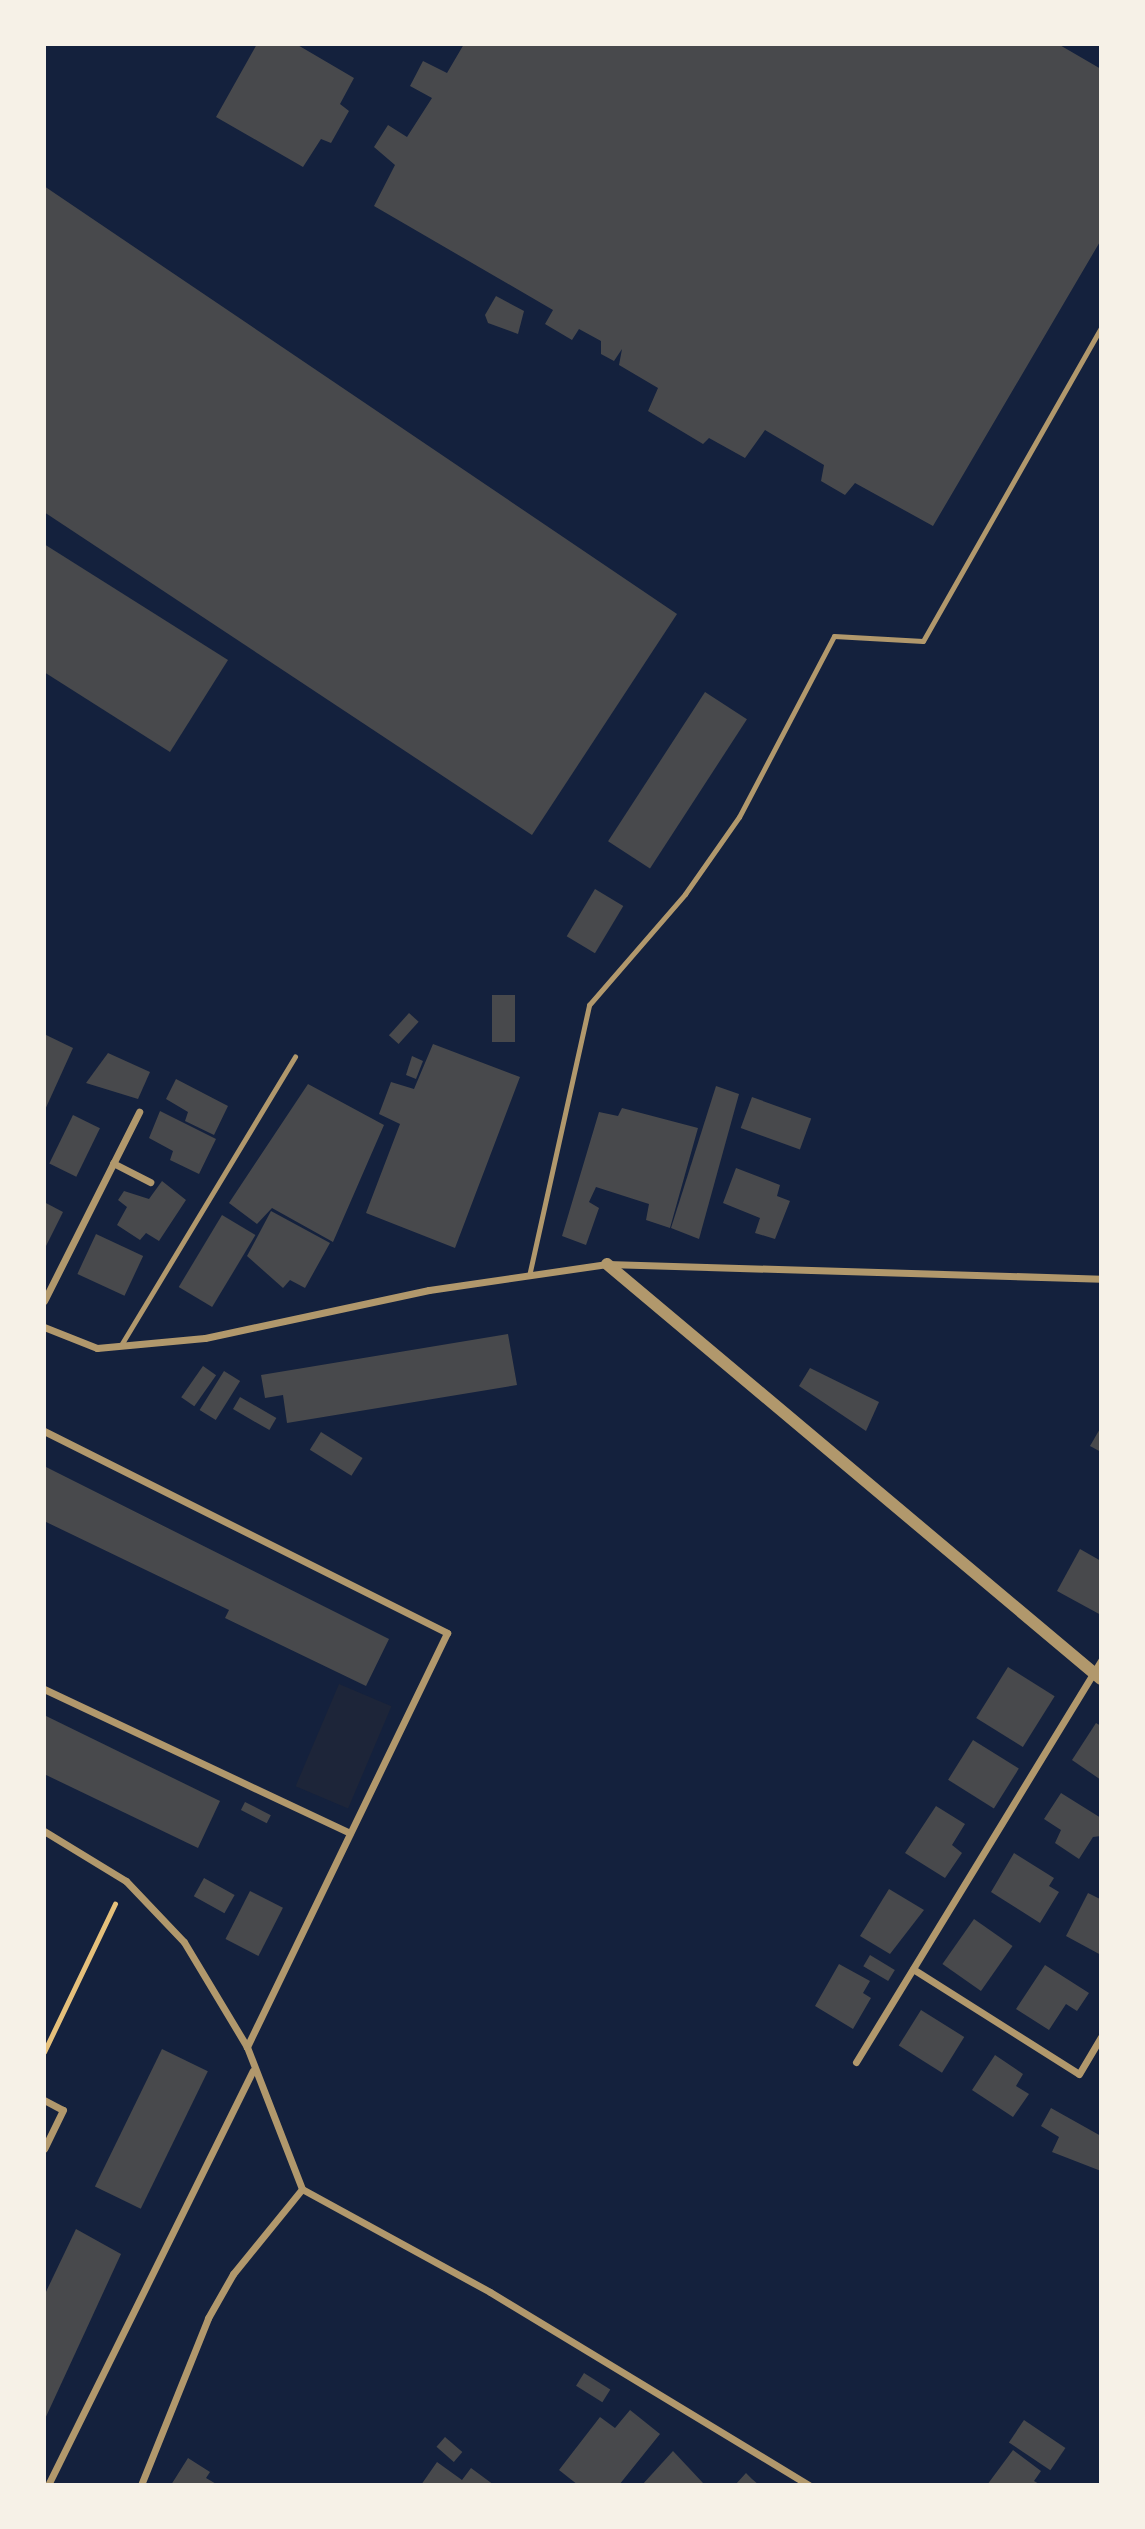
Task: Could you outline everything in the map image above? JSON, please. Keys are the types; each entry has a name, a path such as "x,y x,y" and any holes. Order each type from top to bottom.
{"street":[{"path":"44,1301 139,1112"},
{"path":"113,1164 150,1182"},
{"path":"607,1264 1097,1676"},
{"path":"44,1327 97,1348 205,1338 529,1276 607,1264 1101,1279"},
{"path":"44,1431 447,1633 247,2047"},
{"path":"856,2062 1097,1676 1101,1660"},
{"path":"44,1689 350,1833"},
{"path":"44,1831 126,1881 184,1942 247,2047 253,2071 302,2189 490,2292 809,2485"},
{"path":"913,1969 1079,2074 1101,2037"},
{"path":"48,2485 253,2071"},
{"path":"44,2101 63,2110 44,2150"},
{"path":"141,2485 208,2318 233,2274 302,2189"}],"lane":[{"path":"529,1276 589,1005 685,894 739,817 834,636 923,641 1101,328"},
{"path":"121,1345 295,1056"}],"path":[{"path":"44,2052 126,1881"}],"shaded area":[{"path":"339,1684 391,1706 348,1808 296,1786"}],"building":[{"path":"257,44 296,44 354,78 340,104 349,111 331,143 321,139 303,167 216,117"},
{"path":"464,44 1058,44 1101,69 1101,240 933,526 855,483 845,495 821,481 824,465 765,430 745,458 709,438 703,444 648,411 658,388 619,365 622,349 614,361 601,354 601,341 579,329 572,340 545,324 553,310 374,206 395,165 374,147 388,125 407,137 432,98 410,86 423,61 447,73"},
{"path":"44,186 677,614 532,835 44,512"},
{"path":"496,296 524,311 518,334 488,323 485,315"},
{"path":"44,544 228,660 170,752 44,672"},
{"path":"705,692 747,719 650,869 608,841"},
{"path":"595,889 623,906 595,953 567,936"},
{"path":"492,995 515,995 515,1042 492,1042"},
{"path":"409,1013 419,1022 399,1044 389,1035"},
{"path":"44,1034 73,1048 44,1112"},
{"path":"433,1044 520,1077 455,1248 366,1213 400,1124 379,1114 391,1082 414,1089"},
{"path":"108,1053 150,1072 138,1099 86,1083"},
{"path":"412,1056 423,1061 416,1079 406,1075"},
{"path":"176,1079 228,1106 214,1135 185,1121 188,1112 166,1099"},
{"path":"308,1084 384,1125 333,1242 272,1208 257,1224 229,1203"},
{"path":"716,1086 739,1094 699,1239 671,1228"},
{"path":"752,1097 811,1119 800,1150 741,1128"},
{"path":"622,1108 698,1128 670,1228 646,1220 649,1204 596,1187 589,1202 599,1208 586,1245 562,1236 599,1112 618,1116"},
{"path":"160,1111 216,1139 199,1174 170,1160 173,1151 149,1138"},
{"path":"73,1115 100,1128 76,1177 49,1164"},
{"path":"736,1168 780,1185 777,1196 790,1201 775,1239 755,1233 760,1218 723,1203"},
{"path":"162,1181 186,1200 159,1241 146,1233 140,1240 117,1225 127,1207 118,1200 124,1191 149,1199"},
{"path":"44,1202 63,1212 44,1250"},
{"path":"271,1211 330,1243 305,1288 290,1280 283,1288 247,1256"},
{"path":"222,1215 255,1235 212,1307 179,1287"},
{"path":"96,1234 143,1256 125,1296 77,1274"},
{"path":"508,1334 517,1385 287,1423 283,1395 265,1398 261,1375"},
{"path":"203,1366 216,1375 194,1406 181,1397"},
{"path":"810,1368 879,1402 866,1431 799,1386"},
{"path":"224,1371 240,1381 216,1420 200,1410"},
{"path":"240,1397 276,1418 269,1430 233,1409"},
{"path":"1101,1427 1101,1452 1090,1446"},
{"path":"321,1432 363,1458 351,1476 310,1450"},
{"path":"44,1466 389,1639 366,1686 225,1618 229,1610 44,1521"},
{"path":"1080,1549 1101,1561 1101,1615 1057,1591"},
{"path":"1008,1667 1055,1696 1023,1747 976,1718"},
{"path":"44,1715 220,1801 198,1848 44,1774"},
{"path":"1096,1723 1101,1726 1101,1780 1072,1760"},
{"path":"973,1740 1019,1769 994,1808 948,1780"},
{"path":"1061,1793 1101,1818 1101,1836 1093,1837 1079,1859 1055,1843 1061,1830 1044,1819"},
{"path":"245,1802 271,1815 267,1823 241,1810"},
{"path":"936,1806 965,1824 952,1845 962,1853 945,1878 905,1853"},
{"path":"1014,1853 1054,1878 1049,1886 1059,1892 1040,1923 991,1892"},
{"path":"204,1878 235,1895 224,1913 194,1896"},
{"path":"889,1889 924,1910 890,1954 860,1936"},
{"path":"250,1891 283,1908 258,1956 225,1939"},
{"path":"1088,1893 1100,1899 1101,1955 1066,1936"},
{"path":"974,1919 1013,1946 981,1991 942,1964"},
{"path":"870,1955 895,1970 888,1981 863,1966"},
{"path":"839,1964 870,1981 863,1993 871,1998 853,2029 815,2006"},
{"path":"1045,1965 1089,1993 1077,2011 1066,2004 1049,2030 1016,2009"},
{"path":"921,2010 964,2037 942,2073 899,2046"},
{"path":"162,2049 208,2071 141,2209 95,2187"},
{"path":"995,2055 1023,2074 1016,2086 1029,2094 1013,2117 972,2090"},
{"path":"1051,2108 1101,2136 1101,2171 1052,2152 1059,2137 1041,2126"},
{"path":"76,2229 121,2254 44,2421 44,2296"},
{"path":"584,2373 610,2389 602,2402 576,2386"},
{"path":"630,2410 660,2434 619,2485 578,2485 559,2470 600,2417 615,2428"},
{"path":"1024,2420 1065,2448 1050,2470 1009,2442"},
{"path":"445,2437 462,2452 454,2462 436,2447"},
{"path":"1013,2450 1041,2471 1034,2481 1041,2485 987,2485"},
{"path":"673,2451 703,2483 642,2485"},
{"path":"188,2458 210,2472 206,2478 218,2485 171,2485"},
{"path":"437,2462 462,2480 471,2468 494,2485 421,2485"},
{"path":"746,2473 752,2479 759,2485 735,2485"}]}
